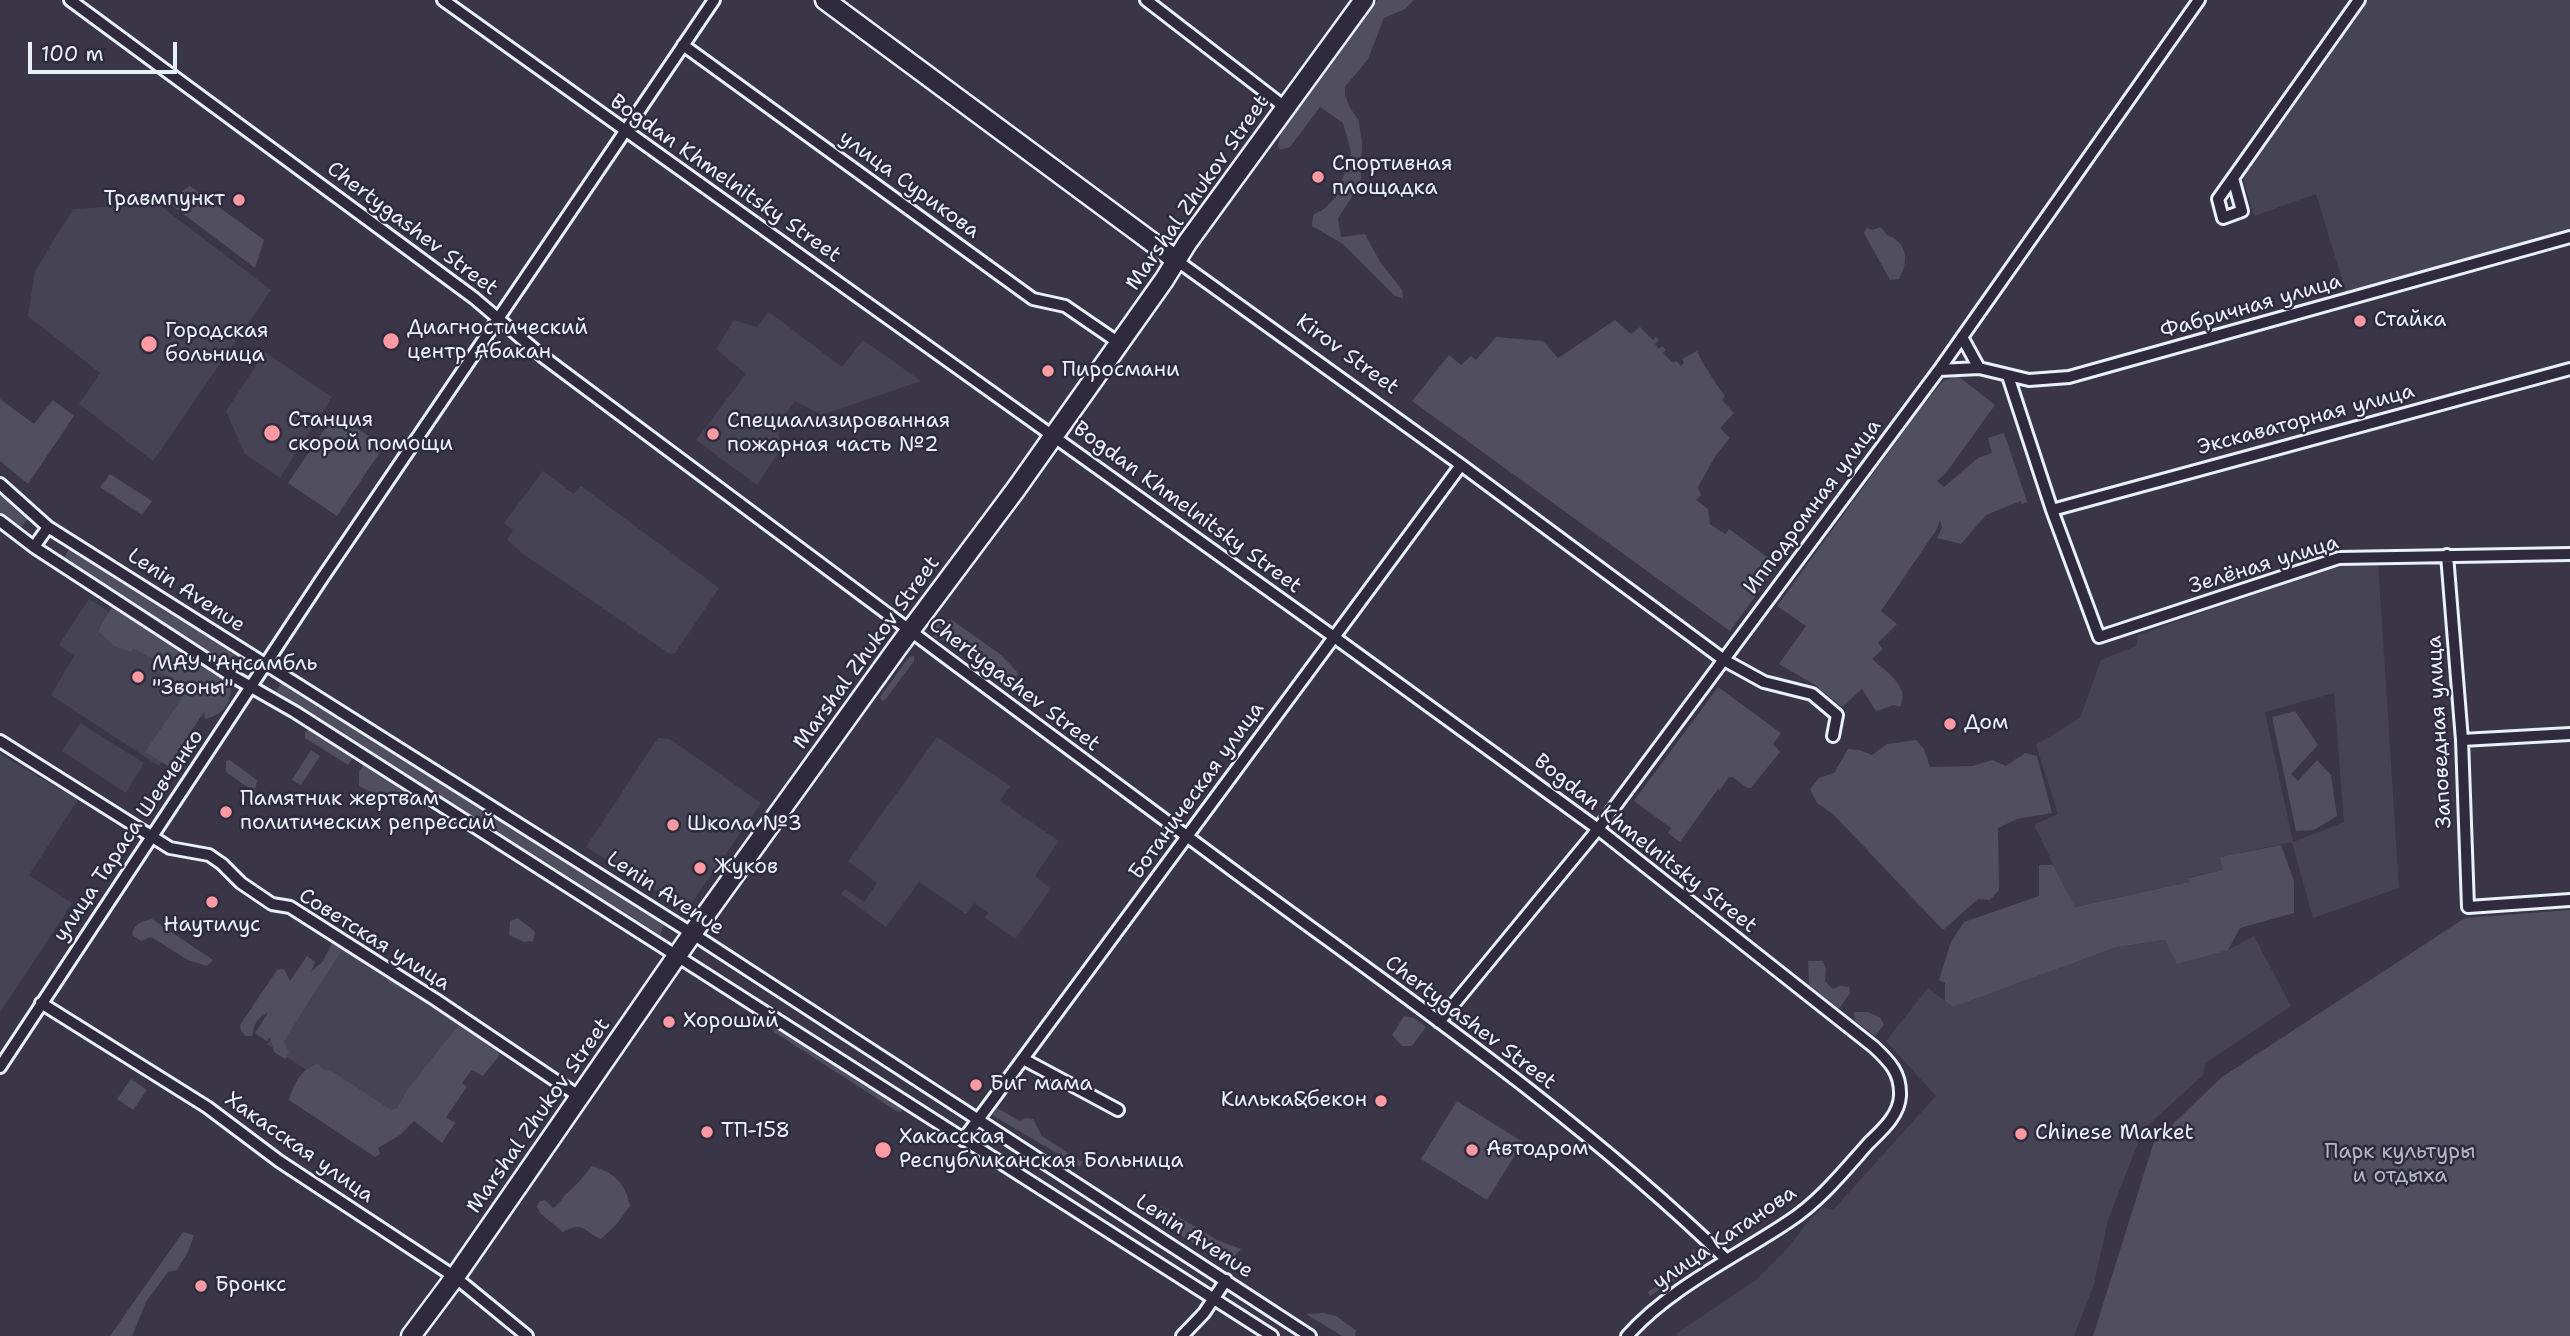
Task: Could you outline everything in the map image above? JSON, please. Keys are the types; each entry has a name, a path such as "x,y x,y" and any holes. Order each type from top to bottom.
{"main road":[{"name":"Kirov Street","path":"825,0 1176,260"},
{"name":"Marshal Zhukov Street","path":"411,1336 455,1277 677,955 1364,0"}],"street":[{"name":"Chertygashev Street","path":"70,0 498,318 542,356 910,631 1439,1022 1616,1161 1683,1217 1726,1259"},
{"name":"Bogdan Khmelnitsky Street","path":"443,0 1053,435 1598,829 1874,1047 1894,1067"},
{"name":"улица Тараса Шевченко","path":"0,1067 498,318 714,0"},
{"path":"1146,0 1286,108"},
{"name":"Ипподромная улица","path":"1439,1022 1598,829 1724,660 1939,370 2199,0"},
{"path":"2232,178 2359,0"},
{"name":"улица Сурикова","path":"683,45 1034,299 1065,306 1119,343"},
{"name":"Фабричная улица","path":"1939,370 1979,368 2008,376 2039,380 2069,377 2570,237"},
{"name":"Kirov Street","path":"1176,260 1461,465 1724,660 1764,682 1812,694 1837,715 1833,736"},
{"path":"1962,337 1979,368"},
{"name":"Экскаваторная улица","path":"2052,510 2570,369"},
{"path":"2008,376 2052,510"},
{"name":"Ботаническая улица","path":"963,1140 1461,465"},
{"name":"Lenin Avenue","path":"0,485 48,527 693,934 1310,1336"},
{"name":"Зелёная улица","path":"2052,510 2099,637 2339,558 2570,554"},
{"name":"Lenin Avenue","path":"0,521 34,547 251,688 295,712 963,1140 1215,1297 1272,1336"},
{"path":"34,547 48,527"},
{"name":"Заповедная улица","path":"2447,555 2462,740 2468,907 2570,900"},
{"path":"2462,740 2570,734"},
{"name":"Советская улица","path":"0,741 170,848 209,855 241,883 272,904 290,907 299,912 580,1097"},
{"name":"Хакасская улица","path":"41,1003 207,1107 279,1161 455,1277 527,1336"},
{"path":"1024,1060 1118,1110"},
{"name":"улица Катанова","path":"1627,1336 1656,1308 1726,1259 1790,1221 1831,1185 1893,1118 1900,1099 1894,1067"},
{"path":"1182,1336 1204,1313 1226,1280"}],"shaded area":[{"path":"2368,0 2570,0 2570,230 2346,292 2316,194 2254,216 2243,178"},
{"name":"Городская больница","path":"158,204 271,290 153,461 79,404 100,373 28,316 35,271 73,209"},
{"path":"769,312 842,367 863,340 921,381 821,415 795,401 777,426 782,448 757,485 696,440 746,374 716,349 734,320 757,327"},
{"name":"Станция скорой помощи","path":"265,352 332,397 280,478 245,454 226,411"},
{"path":"543,471 574,494 581,486 719,588 675,653 670,654 526,556 507,540 513,530 504,523"},
{"path":"2363,561 2378,561 2399,888 2313,918 2292,842 2221,857 2223,870 2189,877 2189,882 2074,907 2034,825 2058,814 2036,745 2080,718 2101,660 2136,646 2138,635 2322,571","holes":["2334,693 2344,822 2293,842 2265,712"]},
{"path":"89,599 215,681 159,766 51,695 74,656 59,645"},
{"path":"80,723 144,763 126,793 62,751"},
{"path":"937,737 1010,786 1000,801 1059,841 1035,876 1051,889 1015,939 985,918 988,913 974,903 966,914 919,882 886,927 841,894 845,889 864,902 877,883 848,861"},
{"name":"Школа №3","path":"658,738 670,739 761,803 687,910 586,847"},
{"path":"0,754 78,800 29,875 72,903 0,1013"},
{"name":"Chinese Market","path":"2254,936 2291,1006 2205,1063 2203,1075 2143,1130 2108,1220 2094,1284 2074,1336 1677,1336 1676,1334 1756,1280 1823,1207 1833,1210 1936,1096 1886,1041 1928,988 1953,1007 2117,947 2166,940 2228,950"},
{"path":"337,940 465,1022 395,1128 267,1044"}],"green space":[{"path":"1378,0 1414,0 1405,9 1384,18 1368,59 1345,87 1350,108 1358,119 1362,141 1361,184 1338,218 1341,237 1365,234 1380,262 1402,290 1403,298 1395,296 1343,244 1312,226 1313,215 1335,198 1350,159 1351,151 1343,123 1320,107 1290,147 1280,150 1278,146 1281,131"},
{"path":"190,186 264,240 255,268 166,201"},
{"path":"1881,227 1887,235 1899,242 1905,253 1899,279 1890,280 1864,233 1867,228 1872,230"},
{"path":"1615,320 1631,334 1640,327 1653,340 1656,337 1659,340 1655,344 1659,349 1662,346 1666,350 1663,353 1673,363 1676,361 1681,366 1684,363 1682,359 1697,351 1725,396 1722,400 1734,413 1720,428 1730,438 1716,455 1698,487 1701,495 1696,500 1708,509 1710,524 1725,534 1729,529 1778,565 1730,631 1412,401 1449,355 1461,365 1471,356 1476,360 1496,337 1543,341 1558,358"},
{"path":"1958,376 1995,405 1946,473 1937,481 1944,487 1978,458 1992,453 1988,438 2004,433 2027,502 2022,504 2021,501 1986,515 1961,544 1937,538 1942,528 1940,520 1937,529 1881,611 1897,624 1878,643 1883,649 1872,659 1899,686 1902,692 1900,707 1894,705 1876,711 1862,689 1842,707 1815,685 1779,664 1806,626 1777,606 1917,413 1943,381"},
{"path":"0,399 34,424 53,400 74,416 28,484 0,461"},
{"path":"335,414 384,446 337,516 288,483"},
{"path":"110,474 152,501 142,515 100,487"},
{"path":"0,487 32,514 19,530 0,514"},
{"path":"71,546 238,652 229,666 62,561"},
{"path":"113,605 220,673 231,685 230,698 222,711 205,719 204,712 168,766 145,752 186,692 154,667 155,660 133,648 131,652 114,646 98,631"},
{"path":"952,620 1001,655 1018,673 1013,687 991,672 960,644 934,638 937,622"},
{"path":"914,656 914,661 882,701 880,697 909,657"},
{"path":"282,682 665,923 660,935 276,691"},
{"path":"1718,687 1781,733 1773,744 1780,752 1751,788 1733,777 1728,778 1680,842 1668,833 1671,828 1634,801"},
{"path":"2295,711 2318,745 2291,774 2298,781 2317,760 2331,775 2337,816 2314,830 2296,831 2272,717"},
{"path":"311,728 354,756 348,765 305,738 305,732"},
{"path":"1916,740 1924,749 1930,767 1973,766 1992,760 2006,766 2025,753 2037,756 2052,813 2017,819 1998,828 1999,890 1990,900 1978,899 1943,930 1833,814 1817,803 1810,789 1819,778 1834,773 1848,749 1872,755 1887,744"},
{"path":"311,750 320,756 301,785 292,780"},
{"path":"230,760 257,780 255,790 226,772 226,761"},
{"path":"366,761 413,791 412,800 401,807 359,786 359,772"},
{"path":"561,841 656,901 656,903 559,844"},
{"path":"2281,845 2294,881 2294,913 2240,928 2228,950 2177,964 2165,940 2117,947 1953,1007 1945,1001 1945,983 1939,980 1951,942 1964,922 2039,896 2039,865 2053,865 2075,907 2189,882 2188,878 2223,870 2220,857"},
{"name":"Парк культуры и отдыха","path":"2570,910 2570,1336 2093,1336 2154,1142 2222,1077 2465,918"},
{"path":"518,918 535,932 533,941 524,942 509,935 510,921"},
{"path":"152,919 213,960 207,966 188,960 151,937 141,941 132,935 139,924"},
{"path":"335,937 421,993 419,996 390,984 385,976 341,951 284,1041 289,1053 285,1059 274,1052 270,1037 267,1041 255,1033 268,1013 256,1022 252,1036 246,1036 240,1025 277,970 284,969 290,981 307,956 315,962 311,972 323,961"},
{"path":"1808,961 1823,961 1826,969 1825,981 1833,989 1840,986 1849,987 1850,993 1839,1009 1809,985"},
{"path":"1854,1012 1867,1012 1880,1017 1884,1025 1875,1036 1855,1021"},
{"path":"1404,1016 1414,1018 1426,1027 1412,1046 1402,1046 1392,1035"},
{"path":"471,1026 480,1031 500,1055 483,1076 472,1070 462,1083 467,1087 446,1117 455,1123 442,1143 414,1121 400,1135 378,1148 380,1154 375,1157 289,1100 303,1073 318,1064 391,1110 397,1108 408,1089 457,1027"},
{"path":"777,1027 900,1106 902,1111 898,1112 774,1032 773,1028"},
{"path":"131,1079 147,1090 133,1110 117,1099"},
{"name":"Автодром","path":"1457,1101 1523,1142 1487,1200 1421,1159"},
{"path":"997,1108 1020,1121 1033,1119 1042,1136 1082,1162 1080,1167 992,1115"},
{"path":"592,1166 606,1172 622,1185 630,1206 601,1239 579,1227 563,1232 541,1214 537,1207 539,1202 545,1200 553,1208"},
{"path":"1161,1206 1217,1240 1241,1249 1227,1264 1155,1219 1154,1216"},
{"path":"183,1232 194,1235 189,1250 177,1270 168,1272 146,1302 132,1336 110,1336"},
{"path":"1694,1248 1694,1256 1686,1270 1650,1296 1648,1292 1687,1264"},
{"path":"1324,1313 1336,1316 1356,1330 1355,1336 1342,1336 1306,1314"}],"place":[{"name":"Спортивная площадка","path":"1318,177"},
{"name":"Травмпункт","path":"239,200"},
{"name":"Стайка","path":"2360,321"},
{"name":"Диагностический центр Абакан","path":"391,341"},
{"name":"Городская больница","path":"149,344"},
{"name":"Пиросмани","path":"1048,371"},
{"name":"Станция скорой помощи","path":"272,433"},
{"name":"Специализированная пожарная часть №2","path":"713,434"},
{"name":"МАУ \"Ансамбль \"Звоны\"","path":"138,677"},
{"name":"Дом","path":"1950,724"},
{"name":"Памятник жертвам политических репрессий","path":"226,812"},
{"name":"Школа №3","path":"673,825"},
{"name":"Жуков","path":"700,868"},
{"name":"Наутилус","path":"212,902"},
{"name":"Хороший","path":"669,1022"},
{"name":"Биг мама","path":"976,1085"},
{"name":"Килька&бекон","path":"1381,1101"},
{"name":"ТП-158","path":"707,1132"},
{"name":"Chinese Market","path":"2021,1134"},
{"name":"Хакасская Республиканская Больница","path":"883,1150"},
{"name":"Автодром","path":"1472,1150"},
{"name":"Бронкс","path":"201,1286"}]}
